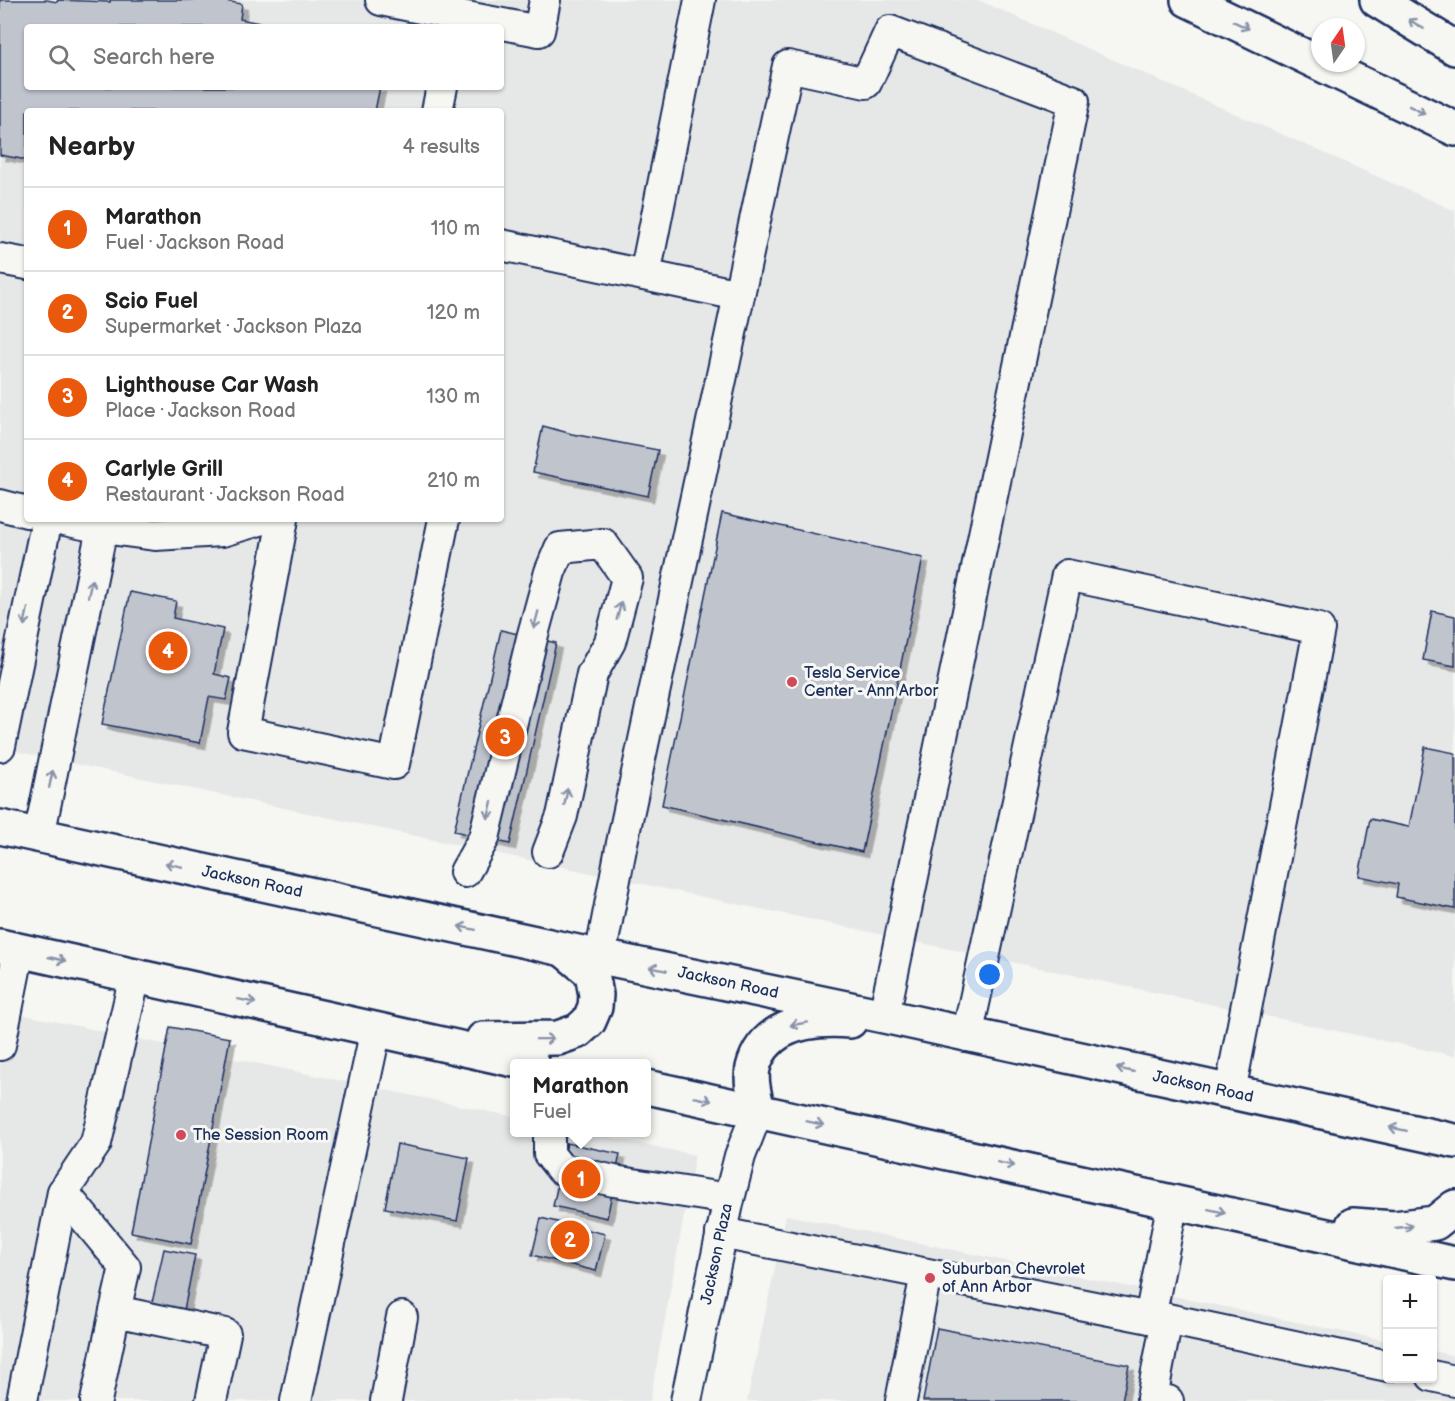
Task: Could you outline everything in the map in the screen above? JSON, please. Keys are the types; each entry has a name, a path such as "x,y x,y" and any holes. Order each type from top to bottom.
{"main road":[{"path":"1188,0 1455,129"},
{"path":"1377,0 1455,48"},
{"name":"Jackson Road","path":"0,827 884,1016 1453,1144"},
{"path":"10,948 510,1059"},
{"path":"424,1040 558,1038 579,1031 589,1021 595,1007 596,994 592,974 563,949"},
{"path":"758,1110 753,1090 753,1069 761,1048 788,1026 827,1019 920,1025"},
{"path":"651,1088 1455,1264"},
{"path":"1262,1220 1394,1228 1435,1223 1455,1208"}],"street":[{"path":"381,0 455,21 480,24"},
{"path":"504,27 539,31 545,0"},
{"path":"645,275 700,0"},
{"path":"600,957 624,831 788,66 866,84 890,31 1074,100 884,1016"},
{"path":"438,108 441,90"},
{"path":"504,246 739,295"},
{"path":"0,259 24,263"},
{"path":"0,505 24,511"},
{"path":"0,746 46,522"},
{"path":"74,522 155,535 222,531 252,522"},
{"path":"283,522 243,732 394,764 443,522"},
{"path":"39,836 102,528"},
{"path":"465,872 484,838 532,638 550,572 560,548 603,544 627,579 610,642 592,674 562,816 548,852"},
{"path":"967,1036 1067,575 1319,629 1230,1092"},
{"path":"0,1045 10,948"},
{"path":"22,1401 63,1192 96,1143 135,976"},
{"path":"296,1401 376,1029"},
{"name":"Jackson Plaza","path":"686,1401 729,1199 741,1156 758,1110"},
{"path":"549,1137 549,1154 561,1169 614,1181 729,1199"},
{"path":"63,1192 125,1267 96,1401"},
{"path":"1168,1401 1152,1398 1173,1201"},
{"path":"721,1233 1159,1318 1383,1365"},
{"path":"901,1401 926,1274"},
{"path":"115,1311 225,1334 211,1401"},
{"path":"386,1401 402,1317"},
{"path":"1437,1377 1455,1381"},
{"path":"1453,1401 1455,1391"}],"shaded area":[{"path":"0,0 978,0 1455,211 1455,1056 0,748"},
{"path":"0,1010 510,1116 510,1137 608,1137 695,1155 650,1401 0,1401"},
{"name":"Suburban Chevrolet of Ann Arbor","path":"786,1215 1383,1340 1383,1383 1437,1383 1437,1352 1455,1356 1455,1401 747,1401"}],"building":[{"path":"0,0 110,2 110,0 220,0 242,4 240,19 264,24 24,24 24,90 379,90 376,108 24,108 24,159 0,155"},
{"path":"543,426 572,434 658,450 648,496 533,472"},
{"name":"Tesla Service Center - Ann Arbor","path":"722,513 923,558 862,852 662,805"},
{"path":"130,592 176,601 173,618 223,629 214,674 231,678 226,700 209,697 200,743 102,724"},
{"path":"1432,611 1455,616 1455,666 1423,660"},
{"path":"501,630 556,643 510,844 454,831"},
{"path":"1425,747 1455,753 1455,909 1396,897 1398,884 1359,876 1370,819 1409,827"},
{"name":"The Session Room","path":"170,1027 230,1038 191,1244 131,1232"},
{"path":"567,1143 620,1154 607,1218 553,1206"},
{"path":"397,1144 469,1158 457,1221 385,1208"},
{"path":"541,1218 605,1234 596,1271 532,1255"},
{"path":"164,1249 195,1255 184,1310 152,1303"},
{"path":"937,1328 1129,1365 1122,1401 923,1401"}],"place":[{"name":"Carlyle Grill","path":"168,651"},
{"name":"Tesla Service Center - Ann Arbor","path":"792,682"},
{"name":"Lighthouse Car Wash","path":"505,737"},
{"name":"The Session Room","path":"181,1135"},
{"name":"Marathon","path":"581,1179"},
{"name":"Scio Fuel","path":"570,1240"},
{"name":"Suburban Chevrolet of Ann Arbor","path":"930,1278"}]}
